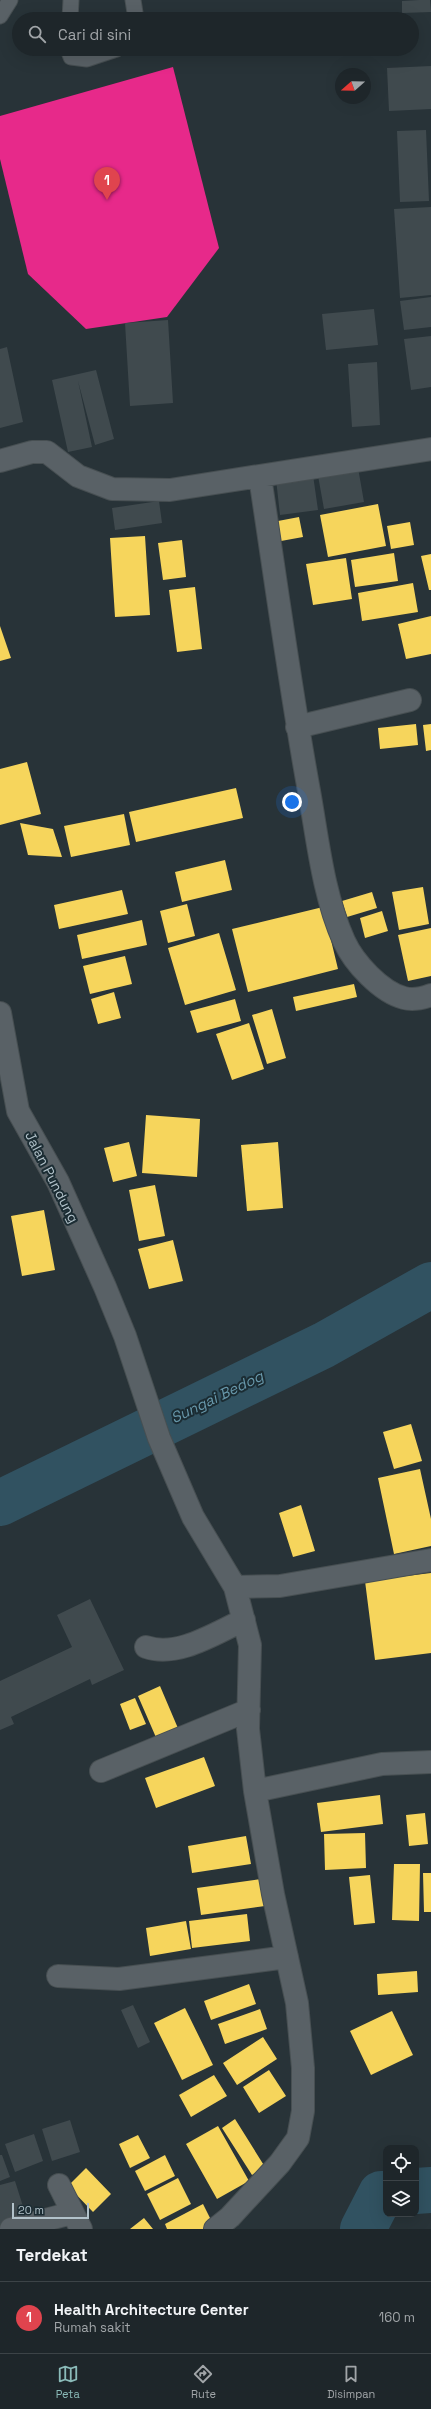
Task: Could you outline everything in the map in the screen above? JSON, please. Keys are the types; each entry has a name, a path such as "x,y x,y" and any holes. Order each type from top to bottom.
{"street":[{"path":"0,461 32,452 47,452 78,476 112,489 170,490 260,477 431,448"},
{"path":"260,477 320,862 344,942 356,962 388,990 404,998 423,998 431,995"},
{"path":"298,727 410,700"},
{"name":"Jalan Pundung","path":"0,1013 18,1111 58,1182 125,1336 159,1438 193,1517 235,1586 250,1645 248,1729 255,1791 273,1894 297,2003 303,2068 303,2111 298,2138 280,2163 230,2217 215,2229"},
{"path":"235,1586 280,1586 431,1560"},
{"path":"146,1647 159,1652 180,1648 244,1620"},
{"path":"101,1771 249,1710"},
{"path":"255,1791 382,1764 431,1762"},
{"path":"58,1976 120,1979 287,1957"},
{"path":"11,2229 76,2221 59,2185"}],"lane":[{"path":"0,16 10,0"},
{"path":"71,12 72,0"},
{"path":"133,0 135,12"},
{"path":"71,56 87,59 96,56"}],"building: Hunian":[{"path":"378,504 386,546 328,557 320,515"},
{"path":"299,517 303,537 281,541 278,521"},
{"path":"410,522 414,545 391,549 387,526"},
{"path":"145,536 150,615 115,617 110,538"},
{"path":"182,540 186,577 163,580 158,543"},
{"path":"394,553 398,581 355,587 351,560"},
{"path":"431,554 431,590 429,590 421,556"},
{"path":"346,558 352,599 313,605 306,564"},
{"path":"413,583 418,612 362,621 358,593"},
{"path":"195,587 202,649 177,652 169,590"},
{"path":"431,616 431,654 406,659 398,624"},
{"path":"0,626 11,658 0,661"},
{"path":"416,724 418,745 380,749 378,728"},
{"path":"431,724 431,750 426,751 423,725"},
{"path":"27,762 41,814 0,825 0,769"},
{"path":"236,788 243,818 136,842 129,812"},
{"path":"124,814 130,845 71,857 64,826"},
{"path":"20,823 53,829 62,857 28,855"},
{"path":"225,860 232,890 182,902 175,872"},
{"path":"423,887 429,924 399,930 392,892"},
{"path":"122,890 128,914 59,929 54,905"},
{"path":"372,892 377,908 347,917 342,901"},
{"path":"187,904 195,936 168,943 160,911"},
{"path":"323,907 338,969 248,992 232,929"},
{"path":"382,911 388,931 365,938 360,918"},
{"path":"142,920 147,945 82,959 77,935"},
{"path":"431,928 431,976 408,981 398,935"},
{"path":"219,933 236,990 185,1005 168,948"},
{"path":"125,956 132,984 90,994 83,966"},
{"path":"354,984 357,997 296,1011 293,997"},
{"path":"114,992 121,1018 98,1024 91,999"},
{"path":"235,999 241,1021 197,1033 190,1011"},
{"path":"272,1009 286,1058 267,1064 252,1015"},
{"path":"249,1023 264,1069 232,1080 216,1034"},
{"path":"146,1115 200,1119 197,1177 142,1173"},
{"path":"129,1142 137,1176 113,1182 104,1148"},
{"path":"278,1142 283,1208 247,1211 241,1145"},
{"path":"155,1185 165,1236 139,1241 129,1190"},
{"path":"44,1210 55,1270 22,1276 11,1216"},
{"path":"173,1240 183,1281 149,1289 138,1249"},
{"path":"411,1424 422,1461 394,1469 383,1432"},
{"path":"420,1469 431,1519 431,1546 394,1554 378,1478"},
{"path":"301,1505 315,1551 293,1557 279,1513"},
{"path":"431,1573 431,1653 375,1660 365,1581"},
{"path":"160,1686 180,1733 158,1742 138,1696"},
{"path":"135,1698 146,1724 130,1730 120,1704"},
{"path":"204,1757 215,1786 156,1808 145,1778"},
{"path":"380,1795 383,1824 321,1832 317,1803"},
{"path":"425,1813 428,1844 409,1846 406,1815"},
{"path":"365,1833 366,1868 325,1870 324,1834"},
{"path":"246,1836 251,1864 192,1873 188,1846"},
{"path":"394,1864 420,1864 419,1921 392,1920"},
{"path":"423,1873 431,1873 431,1912 424,1912"},
{"path":"370,1875 375,1923 354,1925 349,1877"},
{"path":"261,1879 265,1906 201,1915 197,1888"},
{"path":"247,1914 250,1941 192,1948 189,1921"},
{"path":"186,1921 191,1949 150,1956 146,1928"},
{"path":"417,1971 418,1992 378,1995 377,1974"},
{"path":"249,1984 256,2004 211,2020 204,2001"},
{"path":"185,2008 213,2065 182,2080 154,2023"},
{"path":"260,2009 267,2029 225,2044 218,2024"},
{"path":"392,2011 413,2055 371,2075 350,2031"},
{"path":"263,2037 277,2059 237,2085 223,2063"},
{"path":"269,2070 286,2096 259,2113 243,2087"},
{"path":"214,2075 227,2096 191,2117 179,2095"},
{"path":"235,2119 265,2167 252,2175 222,2128"},
{"path":"218,2126 249,2181 217,2199 186,2144"},
{"path":"138,2135 150,2158 130,2168 119,2144"},
{"path":"165,2155 175,2176 145,2191 135,2171"},
{"path":"86,2168 111,2194 93,2212 68,2186"},
{"path":"178,2178 191,2204 160,2220 147,2194"},
{"path":"203,2204 214,2226 207,2229 167,2229 165,2224"},
{"path":"144,2218 153,2229 130,2229"}],"building: Kesehatan":[{"path":"173,67 219,248 167,317 86,329 28,274 0,159 0,116"}],"building: Lainnya":[{"path":"430,0 431,12 402,12 402,1"},
{"path":"431,66 431,109 389,111 387,68"},
{"path":"426,130 429,201 400,202 397,131"},
{"path":"431,207 431,295 400,298 394,209"},
{"path":"431,297 431,327 404,330 400,301"},
{"path":"374,309 378,345 326,350 322,314"},
{"path":"168,320 173,403 130,406 125,323"},
{"path":"431,336 431,387 411,390 404,339"},
{"path":"7,347 23,422 0,428 0,349"},
{"path":"377,362 380,425 352,427 348,364"},
{"path":"96,370 114,439 95,445 78,381 92,447 68,452 52,380"},
{"path":"357,462 364,502 324,509 317,470"},
{"path":"313,475 318,510 280,515 276,479"},
{"path":"159,501 162,523 115,530 112,508"},
{"path":"90,1599 124,1670 92,1685 90,1679 11,1717 14,1724 0,1730 0,1681 72,1647 57,1615"},
{"path":"133,2005 150,2042 138,2048 121,2010"},
{"path":"70,2120 80,2152 52,2161 42,2129"},
{"path":"34,2134 43,2161 15,2172 5,2144"},
{"path":"0,2155 2,2155 10,2177 0,2181"},
{"path":"15,2181 27,2219 0,2227 0,2185"}],"waterway":[{"name":"Sungai Bedog","path":"0,1503 324,1345 431,1285"},
{"path":"419,2191 431,2190"},
{"path":"363,2229 381,2194 383,2194"}],"place":[{"name":"Health Architecture Center","path":"107,200"}]}
